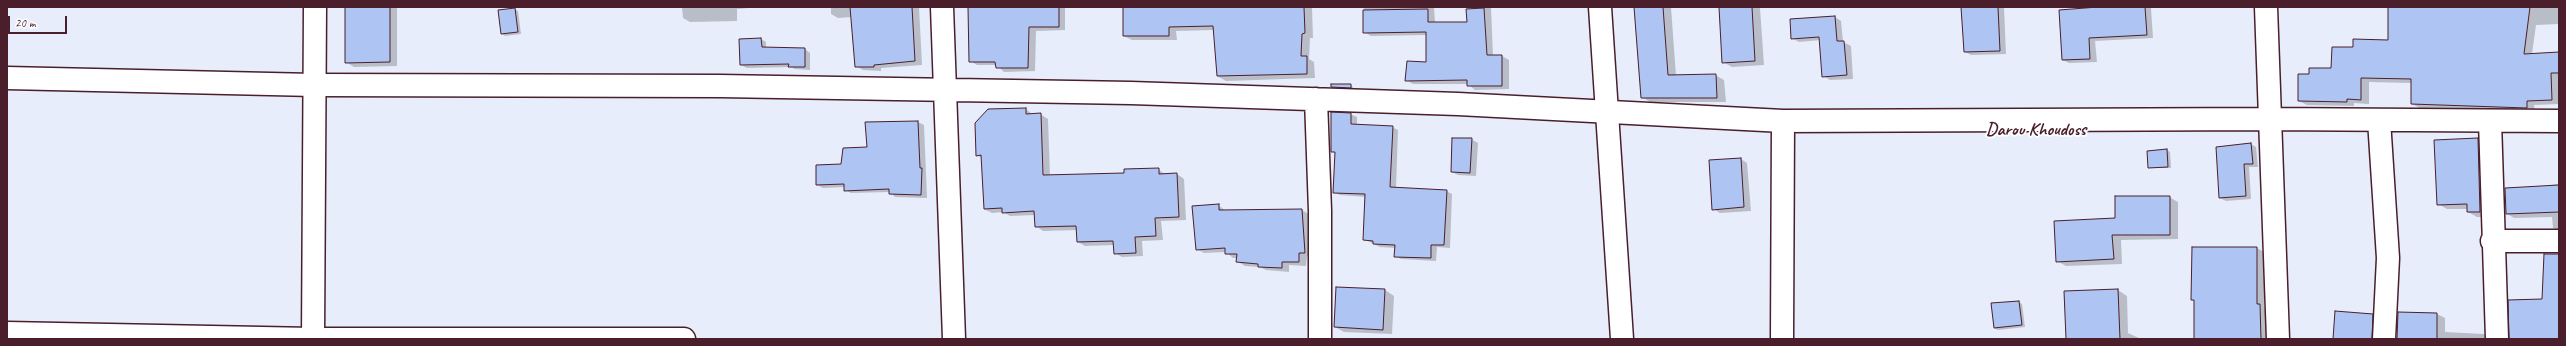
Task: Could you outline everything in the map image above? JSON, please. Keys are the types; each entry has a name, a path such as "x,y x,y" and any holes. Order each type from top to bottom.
{"street":[{"path":"313,339 315,7"},
{"path":"942,7 954,339"},
{"path":"1600,7 1622,339"},
{"path":"2266,7 2278,339"},
{"path":"7,78 314,85 944,89 1316,99 1607,111 1783,121 2269,119 2559,121"},
{"path":"1316,99 1320,211 1320,339"},
{"path":"2379,120 2388,251 2384,339"},
{"path":"1782,339 1783,121"},
{"path":"2490,121 2492,241 2497,339"},
{"path":"2492,241 2559,241"},
{"path":"7,334 313,339 684,339"}],"building":[{"path":"345,7 390,7 390,62 345,63"},
{"path":"850,7 912,7 915,61 874,65 874,67 855,67"},
{"path":"968,7 1059,7 1059,27 1029,27 1028,68 996,68 995,62 969,62"},
{"path":"1123,7 1304,7 1305,33 1302,34 1301,56 1307,56 1307,74 1217,76 1213,26 1169,27 1169,36 1123,36"},
{"path":"1634,7 1663,7 1668,75 1716,74 1717,98 1641,98"},
{"path":"1719,7 1752,7 1755,61 1722,63"},
{"path":"1961,7 1998,7 2000,51 1964,52"},
{"path":"2098,7 2145,7 2147,35 2089,38 2090,59 2062,60 2059,10"},
{"path":"2388,7 2530,7 2524,54 2559,52 2559,73 2551,73 2552,100 2527,101 2527,108 2411,104 2411,79 2361,78 2361,100 2347,99 2347,102 2298,101 2298,74 2309,74 2309,68 2331,68 2332,47 2353,47 2353,39 2388,40"},
{"path":"515,8 518,32 501,34 498,10"},
{"path":"1484,8 1487,55 1502,55 1502,86 1467,86 1467,80 1405,81 1407,61 1426,62 1426,32 1363,33 1363,10 1428,9 1428,22 1467,22 1466,9"},
{"path":"1835,16 1837,41 1844,41 1847,75 1822,77 1819,37 1791,39 1790,19"},
{"path":"761,38 762,47 805,48 805,67 788,67 789,64 740,65 739,39"},
{"path":"1331,84 1351,84 1351,88 1331,87"},
{"path":"1026,108 1026,114 1041,113 1043,175 1124,173 1124,169 1159,168 1159,174 1177,173 1179,217 1155,218 1156,236 1135,237 1136,253 1114,254 1113,241 1077,242 1076,226 1035,227 1034,211 1002,213 1002,208 984,209 981,155 976,156 975,123 988,109"},
{"path":"1331,112 1351,113 1351,124 1393,126 1390,187 1447,190 1444,245 1431,245 1431,258 1394,257 1395,245 1373,244 1373,241 1363,240 1365,194 1333,193 1335,152 1331,152"},
{"path":"918,121 920,168 922,168 921,195 889,194 889,189 844,191 844,184 816,185 816,165 841,164 843,148 867,147 865,122"},
{"path":"1452,138 1472,138 1470,173 1451,172"},
{"path":"2478,138 2480,212 2467,212 2467,204 2437,205 2434,140"},
{"path":"2251,143 2253,164 2244,164 2246,196 2219,198 2216,147"},
{"path":"2167,149 2168,167 2148,168 2147,151"},
{"path":"1741,158 1744,207 1712,210 1709,160"},
{"path":"2559,185 2559,212 2506,214 2505,188"},
{"path":"2115,196 2170,196 2170,235 2112,235 2114,259 2056,262 2054,221 2115,218"},
{"path":"1219,204 1219,210 1302,209 1305,253 1299,253 1299,262 1282,262 1282,268 1258,267 1258,264 1236,262 1237,254 1225,254 1225,248 1196,250 1192,206"},
{"path":"2192,247 2257,247 2257,304 2260,304 2261,339 2194,339 2194,300 2191,300"},
{"path":"2544,254 2559,254 2559,339 2509,339 2508,300 2542,299"},
{"path":"1336,287 1385,289 1383,330 1334,327"},
{"path":"2118,289 2120,339 2066,339 2064,291"},
{"path":"2019,301 2022,325 1994,328 1991,303"},
{"path":"2335,311 2373,314 2372,339 2333,339"},
{"path":"2398,312 2437,313 2437,339 2397,339"}],"district":[{"name":"Darou Khoudoss","path":"2036,130"}]}
